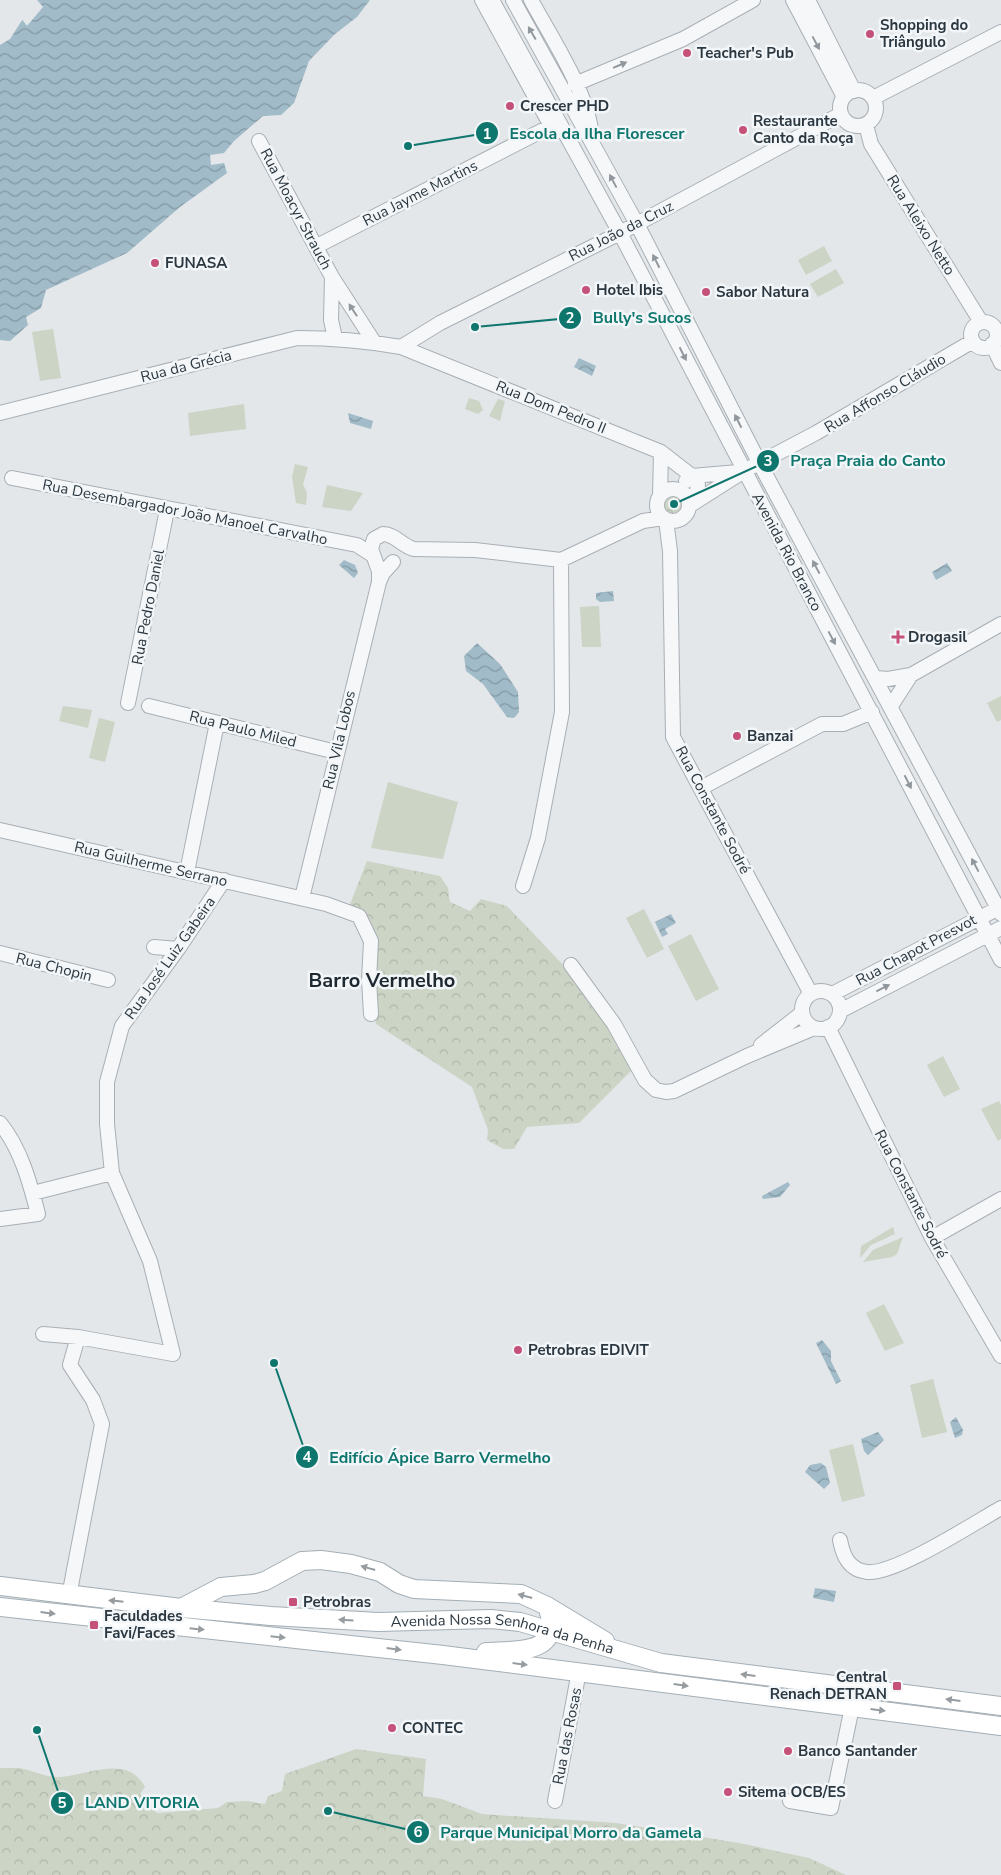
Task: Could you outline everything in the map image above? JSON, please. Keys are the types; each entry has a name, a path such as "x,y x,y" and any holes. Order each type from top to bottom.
{"main road":[{"path":"181,1608 221,1586 260,1583 302,1561 322,1560 351,1564 380,1572 399,1584 414,1589 522,1594 535,1599 590,1631 624,1654"},
{"path":"230,1632 220,1623 218,1612 220,1596 224,1590 235,1584"},
{"name":"Avenida Nossa Senhora da Penha","path":"0,1586 69,1596 218,1612 378,1622 491,1619 520,1622 624,1654 661,1663 1001,1706"},
{"path":"443,1655 536,1648 544,1643 551,1630 551,1619 547,1606"},
{"name":"Avenida Nossa Senhora da Penha","path":"0,1607 579,1671 1001,1726"}],"street":[{"name":"Avenida Rio Branco","path":"482,0 551,126 572,144"},
{"name":"Avenida Rio Branco","path":"492,0 620,233 1001,960"},
{"name":"Avenida Rio Branco","path":"513,0 637,224 760,464 1000,909"},
{"name":"Avenida Rio Branco","path":"531,0 576,84 590,118 593,143"},
{"path":"576,84 683,39 753,0"},
{"path":"793,0 849,94"},
{"path":"808,0 849,94"},
{"path":"873,98 1001,32"},
{"path":"861,90 873,98 876,103 875,116 866,125 859,127 851,125 841,114 840,105 849,94 861,90"},
{"name":"Rua João da Cruz","path":"407,343 440,323 620,233 841,114"},
{"name":"Rua Aleixo Netto","path":"866,125 871,144 980,322"},
{"name":"Rua Jayme Martins","path":"317,246 551,126"},
{"name":"Rua Moacyr Strauch","path":"259,141 317,246 332,278 377,342"},
{"name":"Rua Moacyr Strauch","path":"332,278 331,320 335,338"},
{"path":"980,322 998,327 992,344 982,347 973,341 972,330 980,322"},
{"name":"Rua da Grécia","path":"0,413 297,338 335,338 377,342"},
{"name":"Rua Affonso Cláudio","path":"690,508 744,471 760,464 973,341"},
{"name":"Rua Dom Pedro II","path":"377,342 407,343 441,362 661,452 692,476"},
{"path":"992,344 1001,363"},
{"path":"661,452 658,511 665,519"},
{"name":"Rua Affonso Cláudio","path":"673,489 692,476 744,471"},
{"path":"414,549 388,534 378,536 372,544 373,556 383,564 395,561 406,551 414,549 475,550 561,560 643,521 665,519 676,521 690,508 698,485 692,476"},
{"name":"Rua Desembargador João Manoel Carvalho","path":"12,478 167,510 357,545 373,556"},
{"path":"643,521 659,499 673,489 685,494 690,508"},
{"name":"Rua Constante Sodré","path":"670,551 690,508"},
{"name":"Rua Pedro Daniel","path":"128,703 167,510"},
{"name":"Rua Constante Sodré","path":"665,519 669,534 670,551 673,737 811,994"},
{"path":"643,521 659,526 669,534"},
{"name":"Rua Desembargador João Manoel Carvalho","path":"357,545 374,540"},
{"path":"395,561 400,550 397,540"},
{"name":"Rua Vila Lobos","path":"373,556 379,571 379,582"},
{"path":"523,886 538,838 562,712 561,560"},
{"name":"Rua Vila Lobos","path":"302,898 336,752 379,582 382,573 395,561"},
{"path":"876,678 888,679 911,675 1001,624"},
{"path":"891,706 911,675"},
{"name":"Rua Paulo Miled","path":"149,706 336,752"},
{"path":"701,788 822,724 843,724 872,712"},
{"path":"187,872 217,723"},
{"name":"Rua Guilherme Serrano","path":"0,830 302,898 326,904 359,916 371,941 369,980 371,1014"},
{"name":"Rua José Luiz Gabeira","path":"78,1337 173,1354 150,1261 112,1173 107,1124 107,1082 122,1026 178,949 224,880"},
{"name":"Rua Chapot Presvot","path":"832,994 978,918 1000,909"},
{"name":"Rua Chapot Presvot","path":"840,1010 1001,928"},
{"path":"154,947 178,949"},
{"name":"Rua Chopin","path":"0,953 108,980"},
{"path":"571,965 614,1024 646,1080 656,1090 666,1092 674,1091 747,1056 814,1028 828,1027 834,1023 840,1010 836,999 832,994 825,992 811,994 806,998 802,1013 747,1056"},
{"path":"802,1013 808,1024 814,1028"},
{"name":"Rua Constante Sodré","path":"828,1027 932,1238 1001,1356"},
{"path":"0,1123 11,1137 38,1214 0,1219"},
{"path":"32,1193 112,1173"},
{"path":"932,1238 1001,1199"},
{"path":"42,1334 78,1337 70,1365 93,1400 102,1424 69,1596"},
{"path":"840,1540 843,1555 852,1566 867,1572 882,1571 922,1552 1001,1508"},
{"name":"Rua das Rosas","path":"554,1801 579,1671"},
{"path":"790,1801 832,1808 852,1707"}],"green space":[{"path":"824,246 832,261 806,275 798,260"},
{"path":"836,269 844,283 818,297 810,284"},
{"path":"53,329 61,378 40,381 32,332"},
{"path":"469,398 479,401 483,410 478,414 465,409"},
{"path":"498,399 505,401 500,421 489,416"},
{"path":"244,404 246,429 190,436 188,413"},
{"path":"295,464 308,467 303,484 307,493 306,505 296,503 292,477"},
{"path":"327,485 363,493 351,511 322,507"},
{"path":"673,491 683,495 687,505 683,515 673,519 663,515 659,505 663,495"},
{"path":"599,606 601,647 582,647 580,607"},
{"path":"1001,696 1001,720 997,722 987,703"},
{"path":"63,706 92,710 88,728 59,721"},
{"path":"99,718 115,722 105,762 89,758"},
{"path":"388,782 458,802 443,859 371,848"},
{"path":"367,861 440,876 448,888 450,902 470,911 481,899 507,906 567,969 636,1066 579,1123 527,1127 514,1149 503,1149 487,1140 488,1130 472,1087 376,1024 364,929 347,912"},
{"path":"644,909 664,949 647,958 626,918"},
{"path":"691,934 719,989 696,1001 668,946"},
{"path":"943,1056 960,1089 944,1097 927,1065"},
{"path":"999,1101 1001,1105 1001,1139 998,1141 981,1109"},
{"path":"893,1227 895,1234 871,1245 860,1258 861,1246"},
{"path":"903,1237 897,1254 892,1257 863,1262 873,1250"},
{"path":"884,1304 904,1343 885,1351 866,1313"},
{"path":"933,1379 947,1432 922,1438 910,1385"},
{"path":"853,1444 865,1496 842,1502 829,1450"},
{"path":"356,1749 426,1759 423,1796 442,1799 482,1814 616,1823 739,1843 809,1858 846,1875 0,1875 0,1768 19,1768 55,1777 72,1776 107,1769 128,1771 138,1777 145,1787 140,1794 157,1813 218,1808 227,1802 247,1801 265,1804 268,1796 282,1791 285,1774"}],"water":[{"path":"35,0 370,0 357,17 335,34 309,61 294,103 281,115 263,116 234,141 224,153 210,155 211,165 224,163 227,173 180,207 127,253 46,290 41,308 26,317 28,325 10,341 0,340 0,45 10,39"},
{"path":"579,358 596,366 592,376 574,367"},
{"path":"348,413 373,421 371,429 350,423"},
{"path":"344,560 355,565 358,573 354,578 339,565"},
{"path":"947,563 952,571 936,580 932,572"},
{"path":"613,591 614,601 600,602 596,599 596,593"},
{"path":"477,643 500,664 518,692 519,712 514,718 507,717 483,684 466,671 464,656"},
{"path":"671,914 676,923 665,929 668,934 662,937 655,922"},
{"path":"788,1182 790,1185 780,1197 763,1199 762,1196"},
{"path":"822,1340 831,1351 831,1361 841,1381 836,1384 816,1343"},
{"path":"956,1417 963,1430 962,1435 955,1438 950,1422"},
{"path":"878,1432 884,1440 868,1455 864,1451 861,1439"},
{"path":"821,1463 826,1467 830,1483 824,1489 805,1472 810,1465"},
{"path":"815,1588 836,1591 834,1602 813,1598"}],"pier":[{"path":"32,0 37,0 43,7 27,26 21,18"}],"place":[{"name":"Shopping do Triângulo","path":"870,34"},
{"name":"Teacher's Pub","path":"687,53"},
{"name":"Crescer PHD","path":"510,106"},
{"name":"Restaurante Canto da Roça","path":"743,130"},
{"name":"Escola da Ilha Florescer","path":"408,146"},
{"name":"FUNASA","path":"155,263"},
{"name":"Hotel Ibis","path":"586,290"},
{"name":"Sabor Natura","path":"706,292"},
{"name":"Bully's Sucos","path":"475,327"},
{"name":"Praça Praia do Canto","path":"674,504"},
{"name":"Drogasil","path":"898,637"},
{"name":"Banzai","path":"737,736"},
{"name":"Petrobras EDIVIT","path":"518,1350"},
{"name":"Edifício Ápice Barro Vermelho","path":"274,1363"},
{"name":"Petrobras","path":"293,1602"},
{"name":"Faculdades Favi/Faces","path":"94,1625"},
{"name":"Central Renach DETRAN","path":"897,1686"},
{"name":"CONTEC","path":"392,1728"},
{"name":"LAND VITORIA","path":"37,1730"},
{"name":"Banco Santander","path":"788,1751"},
{"name":"Sitema OCB/ES","path":"728,1792"},
{"name":"Parque Municipal Morro da Gamela","path":"328,1811"}],"district":[{"name":"Barro Vermelho","path":"382,980"}]}
